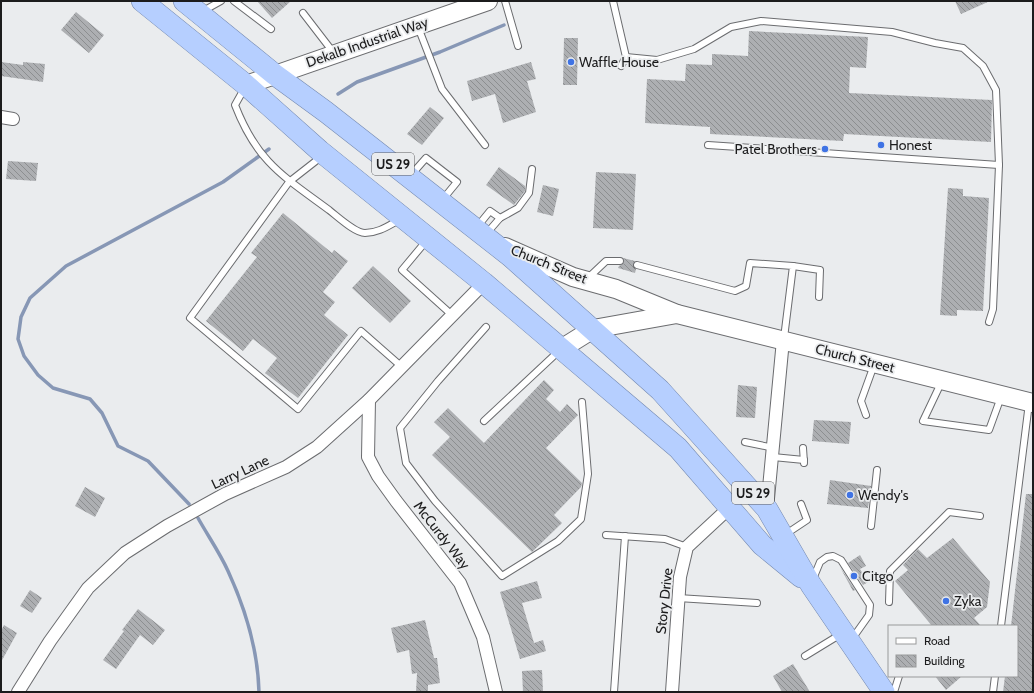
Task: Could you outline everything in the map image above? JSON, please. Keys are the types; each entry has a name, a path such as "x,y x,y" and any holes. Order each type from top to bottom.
{"highway":[{"name":"US 29","path":"142,1 246,85 325,154 429,237 678,448 762,545 811,585"},
{"name":"US 29","path":"192,7 274,74 510,256 660,390 767,509 811,585 884,691"}],"main road":[{"name":"Dekalb Industrial Way","path":"246,85 477,3"},
{"name":"Church Street","path":"483,235 551,268 616,289 677,314 1031,402"},
{"name":"Church Street","path":"561,349 593,329 677,314"}],"street":[{"name":"Larry Lane","path":"18,692 50,641 88,588 125,553 167,526 225,494 286,467 317,447 369,400 484,283"},
{"path":"767,509 784,340"},
{"name":"McCurdy Way","path":"369,400 368,457 378,476 396,501 460,583 483,637 496,692"},
{"path":"687,547 730,507"},
{"name":"Story Drive","path":"672,692 680,577 687,547"}],"lane":[{"path":"192,7 221,1"},
{"path":"234,1 271,29"},
{"path":"505,1 518,46"},
{"path":"613,1 626,57 621,66"},
{"path":"304,13 334,53"},
{"path":"626,57 657,60 694,50 731,27 761,21 892,32 935,43 963,48 983,66 996,90 999,164 993,309 989,322"},
{"path":"417,25 442,89 485,145"},
{"path":"246,85 235,105 253,144 270,165 289,182 347,224 364,233 379,231 404,217"},
{"path":"708,145 999,164"},
{"path":"325,154 289,182 190,318 298,409 360,331 402,367"},
{"path":"483,235 500,218 518,208 529,193 532,169"},
{"path":"483,235 490,211 500,218"},
{"path":"429,237 402,270 452,315"},
{"path":"585,280 606,261 620,261"},
{"path":"637,265 735,291 746,286 750,263 793,266 820,270 819,296"},
{"path":"784,340 793,266"},
{"path":"486,328 438,381 400,428 406,463 435,502 502,576 558,541 581,519 588,474 582,402"},
{"path":"484,421 561,349"},
{"path":"866,415 861,401 875,363"},
{"path":"942,380 923,421 989,430 1002,395"},
{"path":"1001,625 1031,402"},
{"path":"745,442 773,453 804,462 803,448"},
{"path":"871,526 877,470"},
{"path":"783,536 807,520 801,504"},
{"path":"889,602 890,571 949,512 980,516"},
{"path":"606,535 665,539 687,547"},
{"path":"614,692 625,536"},
{"path":"805,656 847,637 869,615 870,604 841,560 833,556 827,557 820,562 811,585"},
{"path":"678,598 757,603"},
{"path":"884,691 899,677"},
{"path":"993,692 995,677"}],"building":[{"path":"257,1 291,1 272,18"},
{"path":"955,1 990,1 961,14"},
{"path":"76,12 104,35 89,53 61,30"},
{"path":"749,31 868,37 866,68 850,67 849,93 992,100 991,142 844,134 843,141 710,134 710,127 645,123 647,79 685,81 686,64 712,65 712,54 748,56"},
{"name":"Waffle House","path":"564,38 578,38 577,85 563,85"},
{"path":"1,62 23,65 23,62 45,64 43,82 1,76"},
{"path":"531,62 536,79 527,81 536,112 503,123 495,94 472,101 467,81"},
{"path":"430,107 444,118 422,145 407,134"},
{"path":"8,161 38,163 36,181 6,179"},
{"path":"499,167 525,186 525,191 514,205 486,185"},
{"path":"596,172 636,174 633,230 593,228"},
{"path":"543,185 559,189 553,216 537,212"},
{"path":"948,188 963,189 963,196 989,198 983,311 957,310 957,316 940,315"},
{"path":"283,213 332,253 334,250 348,261 323,292 335,302 324,315 348,335 298,398 265,373 277,358 253,339 243,351 206,321 257,257 251,253"},
{"path":"623,258 635,261 633,266 636,269 635,273 618,268 624,263"},
{"path":"373,266 411,301 390,323 352,288"},
{"path":"544,380 554,390 546,399 560,412 567,404 578,415 546,448 582,483 581,487 554,515 562,523 532,552 432,455 450,437 434,422 448,408 484,443"},
{"path":"738,385 757,387 755,418 736,417"},
{"path":"814,420 851,422 849,444 812,441"},
{"name":"Wendy's","path":"830,480 871,486 868,508 827,504"},
{"path":"85,487 105,498 95,517 75,506"},
{"path":"1026,494 1033,494 1033,692 1003,692 1005,677 1018,677 1018,625 1011,625"},
{"path":"953,538 990,582 987,607 974,618 980,625 931,625 895,581 908,570 903,565 918,549 927,558"},
{"path":"860,555 866,566 860,569 868,582 863,585 848,563"},
{"path":"840,567 855,590 853,591"},
{"path":"537,581 542,598 522,603 534,643 543,640 546,651 520,659 500,592"},
{"path":"30,590 42,598 32,613 20,606"},
{"path":"138,609 165,630 153,645 140,635 116,669 103,660 124,631 122,630"},
{"path":"425,620 434,658 437,658 440,683 428,685 428,692 416,692 417,673 412,674 409,650 397,653 391,628"},
{"path":"4,625 17,633 1,662 1,631"},
{"path":"793,664 810,692 782,692 773,676"},
{"path":"542,670 543,692 523,692 522,671"},
{"path":"936,677 961,677 946,690"}],"waterway":[{"path":"338,94 357,82 440,52 504,25"},
{"path":"189,504 148,461 118,446 102,413 90,399 53,388 38,375 24,356 18,339 21,317 30,298 66,266 223,182 269,149"},
{"path":"198,518 225,564 240,600 250,630 256,661 259,692"}],"place":[{"name":"Waffle House","path":"571,62"},
{"name":"Honest","path":"881,145"},
{"name":"Patel Brothers","path":"825,149"},
{"name":"Wendy's","path":"850,495"},
{"name":"Citgo","path":"854,576"},
{"name":"Zyka","path":"946,601"}]}
